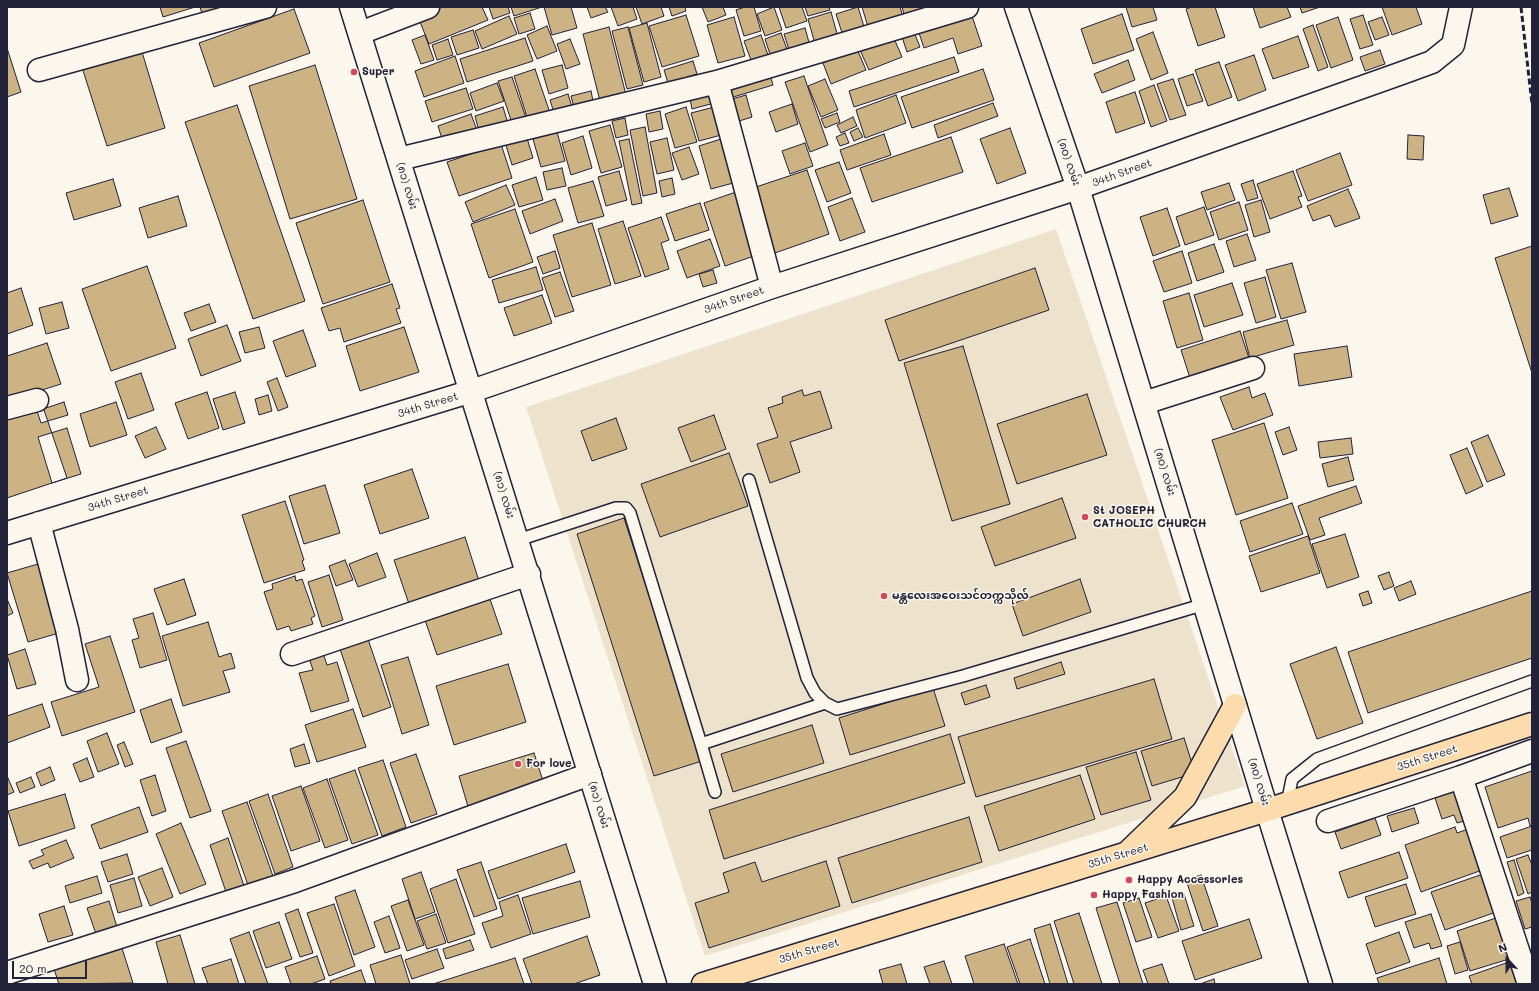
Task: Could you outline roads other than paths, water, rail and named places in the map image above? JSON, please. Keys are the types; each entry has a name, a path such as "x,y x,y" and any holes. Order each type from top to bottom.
{"main road":[{"path":"1126,854 1185,797 1235,705"},
{"name":"35th Street","path":"703,984 1286,804 1532,724"}],"street":[{"path":"39,70 265,7"},
{"name":"(၈၁) လမ်း","path":"351,7 529,574 655,984"},
{"path":"360,34 428,7"},
{"path":"399,160 717,82 967,7"},
{"name":"(၈၀) လမ်း","path":"1016,7 1078,188 1235,705 1286,804 1321,984"},
{"name":"34th Street","path":"7,533 472,391 772,287 1078,188 1432,62 1453,45 1461,7"},
{"path":"717,82 772,287"},
{"path":"1144,403 1253,368"},
{"path":"7,408 37,400"},
{"path":"39,524 67,629 77,680"},
{"path":"292,654 529,574"},
{"path":"1328,821 1461,777 1532,751"},
{"path":"7,973 295,881 590,774"},
{"path":"1461,777 1529,984"}],"lane":[{"path":"749,480 807,678 815,693 825,703 837,709 963,676 1205,604"},
{"path":"518,540 616,508 626,508 630,514 715,792"},
{"path":"1286,804 1292,779 1317,759 1532,681"},
{"path":"701,744 825,703"}],"railway":[{"path":"1521,7 1532,104"}],"place":[{"name":"Super","path":"354,72"},
{"name":"St JOSEPH CATHOLIC CHURCH","path":"1085,517"},
{"name":"မန္တလေးအဝေးသင်တက္ကသိုလ်","path":"884,596"},
{"name":"For love","path":"518,764"},
{"name":"Happy Accessories","path":"1129,880"},
{"name":"Happy Fashion","path":"1094,895"}]}
